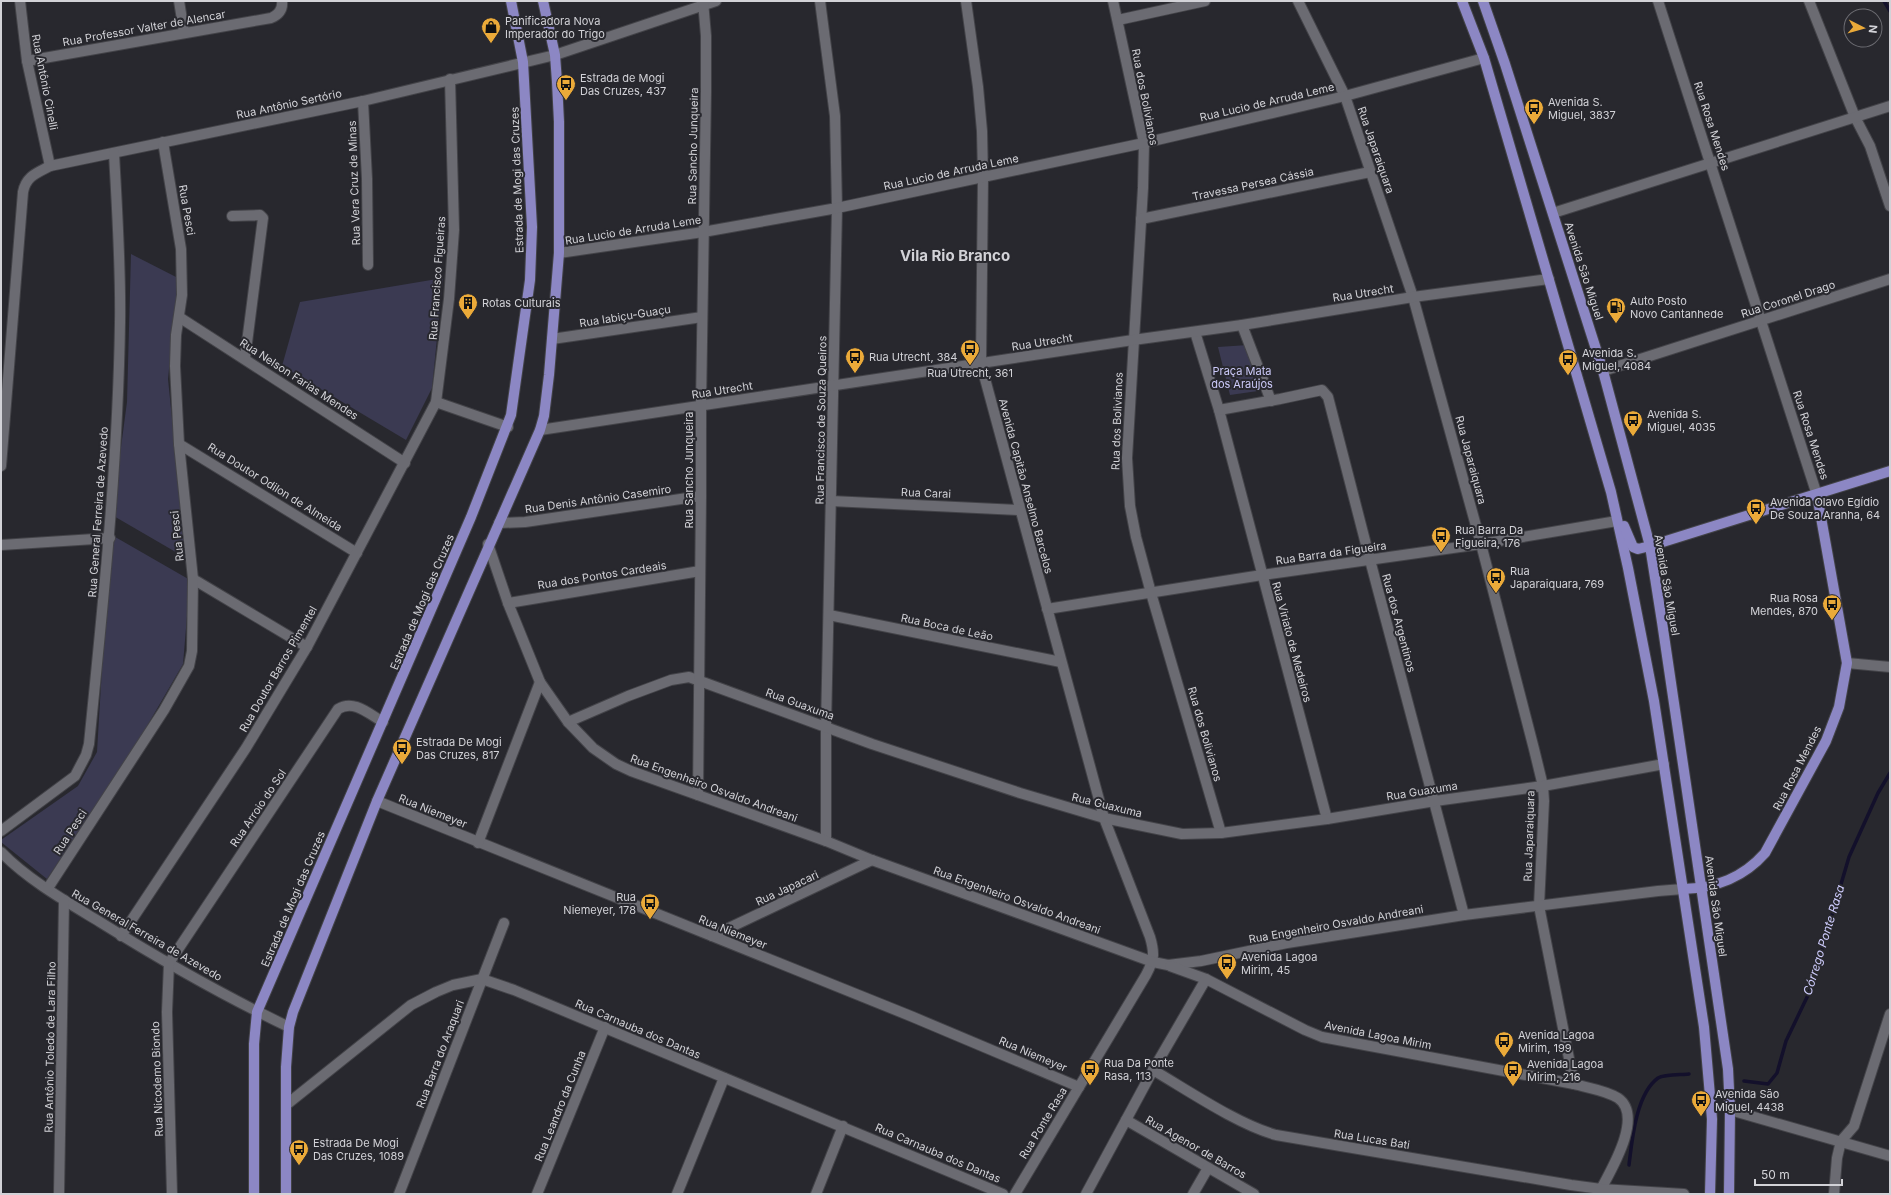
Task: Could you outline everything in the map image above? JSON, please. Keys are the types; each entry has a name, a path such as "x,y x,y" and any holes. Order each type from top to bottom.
{"main road":[{"name":"Estrada de Mogi das Cruzes","path":"254,1194 254,1044 257,1012 471,517 508,427 514,396 532,257 532,213 523,62 511,1"},
{"path":"286,1194 286,1067 289,1027 304,982 377,802 488,544 499,523 540,430 546,398 559,253 559,122 554,54 543,1"},
{"path":"1462,1 1484,58 1549,280 1611,492 1628,568 1653,693 1708,1066 1712,1118 1710,1194"},
{"name":"Avenida São Miguel","path":"1483,1 1505,64 1603,371 1650,546 1725,1045 1730,1110 1729,1194"},
{"path":"1611,492 1632,546 1638,549 1817,495 1890,471"},
{"name":"Rua Rosa Mendes","path":"1683,889 1702,888 1728,881 1757,862 1771,843 1826,741 1839,707 1847,663 1817,495"}],"street":[{"name":"Rua Antônio Cinelli","path":"20,1 26,61 50,166"},
{"path":"178,1 184,32"},
{"name":"Rua Antônio Sertório","path":"5,353 23,192 25,184 30,177 50,166 114,154 163,142 363,101 523,62 554,54 704,3 716,1"},
{"name":"Rua Francisco de Souza Queiros","path":"820,1 835,116 837,208 826,727 826,841"},
{"name":"Avenida Capitão Anselmo Barcelos","path":"966,1 978,87 983,177 981,364 1104,818 1150,937 1153,962"},
{"name":"Rua dos Bolivianos","path":"1114,1 1144,143 1127,458 1128,486 1136,537 1221,833"},
{"path":"1118,20 1205,1"},
{"name":"Rua Japaraiquara","path":"1298,1 1345,96 1413,297 1481,544 1542,786 1543,833 1539,906 1574,1084"},
{"name":"Rua Rosa Mendes","path":"1658,1 1817,495"},
{"path":"1809,1 1855,116 1870,146 1890,206"},
{"name":"Rua Professor Valter de Alencar","path":"26,61 184,32 271,18 280,12 283,2"},
{"name":"Rua Sancho Junqueira","path":"698,796 701,405 706,84 704,3"},
{"name":"Rua Lucio de Arruda Leme","path":"559,253 703,232 837,208 1144,143 1345,96 1484,58"},
{"name":"Rua Francisco Figueiras","path":"436,402 449,299 454,230 450,79"},
{"name":"Rua Vera Cruz de Minas","path":"363,101 367,179 368,265"},
{"path":"1553,213 1890,106"},
{"name":"Rua Pesci","path":"48,888 164,710 189,666 193,632 193,578 179,444 174,366 182,295 181,248 163,142"},
{"name":"Rua General Ferreira de Azevedo","path":"1,832 75,776 86,755 89,744 110,538 120,322 114,154"},
{"name":"Travessa Persea Cássia","path":"1141,219 1370,172"},
{"path":"232,216 260,215 263,218 245,358"},
{"name":"Rua Coronel Drago","path":"1603,371 1890,279"},
{"name":"Rua Utrecht","path":"540,430 1133,340 1242,325 1413,297 1549,280"},
{"name":"Rua Nelson Farias Mendes","path":"179,317 245,358 405,463"},
{"name":"Rua Iabiçu-Guaçu","path":"552,339 702,317"},
{"path":"1218,410 1271,401 1242,325"},
{"name":"Rua Viriato de Medeiros","path":"1195,332 1218,410 1327,819"},
{"path":"1,466 5,353"},
{"name":"Rua dos Argentinos","path":"1271,401 1322,390 1326,392 1330,402 1370,560 1464,915"},
{"path":"436,402 508,427"},
{"name":"Rua Doutor Barros Pimentel","path":"122,936 246,748 307,647 436,402"},
{"name":"Rua Doutor Odilon de Almeida","path":"179,444 357,553"},
{"name":"Rua Denis Antônio Casemiro","path":"499,523 525,522 701,496"},
{"name":"Rua Carai","path":"831,501 1020,510"},
{"name":"Rua Barra da Figueira","path":"1047,609 1262,575 1481,544 1617,521"},
{"path":"1,545 110,538"},
{"name":"Rua Engenheiro Osvaldo Andreani","path":"488,544 508,603 540,682 568,722 593,748 616,764 660,783 826,841 872,860 1153,962 1168,965 1201,961 1287,943 1464,915 1683,889"},
{"name":"Rua dos Pontos Cardeais","path":"508,603 700,571"},
{"path":"193,578 307,647"},
{"name":"Rua Boca de Leão","path":"829,615 1061,662"},
{"path":"1847,663 1890,667"},
{"name":"Rua Guaxuma","path":"568,722 628,696 671,680 681,677 699,680 826,727 1020,793 1104,818 1182,834 1221,833 1327,819 1435,801 1542,786 1664,764"},
{"path":"478,843 540,682"},
{"name":"Rua Arroio do Sol","path":"169,963 338,708 350,704 383,722"},
{"name":"Rua Niemeyer","path":"377,802 913,1017 1079,1086"},
{"name":"Rua General Ferreira de Azevedo","path":"1,852 18,867 64,900 122,936 257,1012 289,1027"},
{"name":"Rua Japacari","path":"712,936 872,860"},
{"name":"Rua Antônio Toledo de Lara Filho","path":"59,1194 64,900"},
{"name":"Rua Barra do Araquari","path":"399,1194 504,923"},
{"name":"Rua Ponte Rasa","path":"1015,1194 1153,962"},
{"name":"Rua Nicodemo Biondo","path":"169,963 167,1019 172,1194"},
{"name":"Avenida Lagoa Mirim","path":"1168,965 1206,979 1305,1030 1322,1037 1574,1084 1608,1093 1620,1099 1625,1108 1628,1121 1627,1133 1602,1192"},
{"path":"286,1105 411,1005 453,985 482,979"},
{"name":"Rua Carnauba dos Dantas","path":"482,979 514,990 605,1027 1003,1194"},
{"path":"1086,1194 1153,1070 1206,979"},
{"path":"1834,1194 1836,1158 1841,1141 1854,1126 1890,1014"},
{"name":"Rua Leandro da Cunha","path":"537,1194 605,1027"},
{"name":"Rua Lucas Bati","path":"1153,1070 1224,1111 1265,1132 1276,1135 1602,1192 1684,1194"},
{"path":"677,1194 724,1078"},
{"path":"1730,1110 1890,1156"},
{"name":"Rua Agenor de Barros","path":"1126,1120 1254,1194"},
{"path":"816,1194 843,1126"},
{"path":"1193,1194 1208,1168"}],"green space":[{"path":"131,254 178,278 168,379 186,558 112,515 127,402"},
{"path":"443,278 432,388 406,440 282,366 300,302"},
{"name":"Praça Mata dos Araújos","path":"1248,345 1265,390 1230,395 1218,347"},
{"path":"110,534 190,580 183,664 140,738 47,879 1,842 1,840 78,786 97,752"}],"waterway":[{"name":"Córrego Ponte Rasa","path":"1884,1 1890,11"},
{"name":"Córrego Ponte Rasa","path":"1744,1081 1768,1084 1777,1073 1786,1041 1809,993 1849,857 1878,793 1890,773"},
{"name":"Córrego Ponte Rasa","path":"1629,1165 1636,1118 1640,1106 1651,1085 1661,1077 1689,1074"}],"place":[{"name":"Panificadora Nova Imperador do Trigo","path":"491,44"},
{"name":"Estrada de Mogi Das Cruzes, 437","path":"566,101"},
{"name":"Avenida S. Miguel, 3837","path":"1534,125"},
{"name":"Rotas Culturais","path":"468,320"},
{"name":"Auto Posto Novo Cantanhede","path":"1616,324"},
{"name":"Rua Utrecht, 361","path":"970,366"},
{"name":"Rua Utrecht, 384","path":"855,374"},
{"name":"Avenida S. Miguel, 4084","path":"1568,376"},
{"name":"Avenida S. Miguel, 4035","path":"1633,437"},
{"name":"Avenida Olavo Egídio De Souza Aranha, 64","path":"1756,525"},
{"name":"Rua Barra Da Figueira, 176","path":"1441,553"},
{"name":"Rua Japaraiquara, 769","path":"1496,594"},
{"name":"Rua Rosa Mendes, 870","path":"1832,621"},
{"name":"Estrada De Mogi Das Cruzes, 817","path":"402,765"},
{"name":"Rua Niemeyer, 178","path":"650,920"},
{"name":"Avenida Lagoa Mirim, 45","path":"1227,980"},
{"name":"Avenida Lagoa Mirim, 199","path":"1504,1058"},
{"name":"Rua Da Ponte Rasa, 113","path":"1090,1086"},
{"name":"Avenida Lagoa Mirim, 216","path":"1513,1087"},
{"name":"Avenida São Miguel, 4438","path":"1701,1117"},
{"name":"Estrada De Mogi Das Cruzes, 1089","path":"299,1166"}],"district":[{"name":"Vila Rio Branco","path":"955,256"}]}
